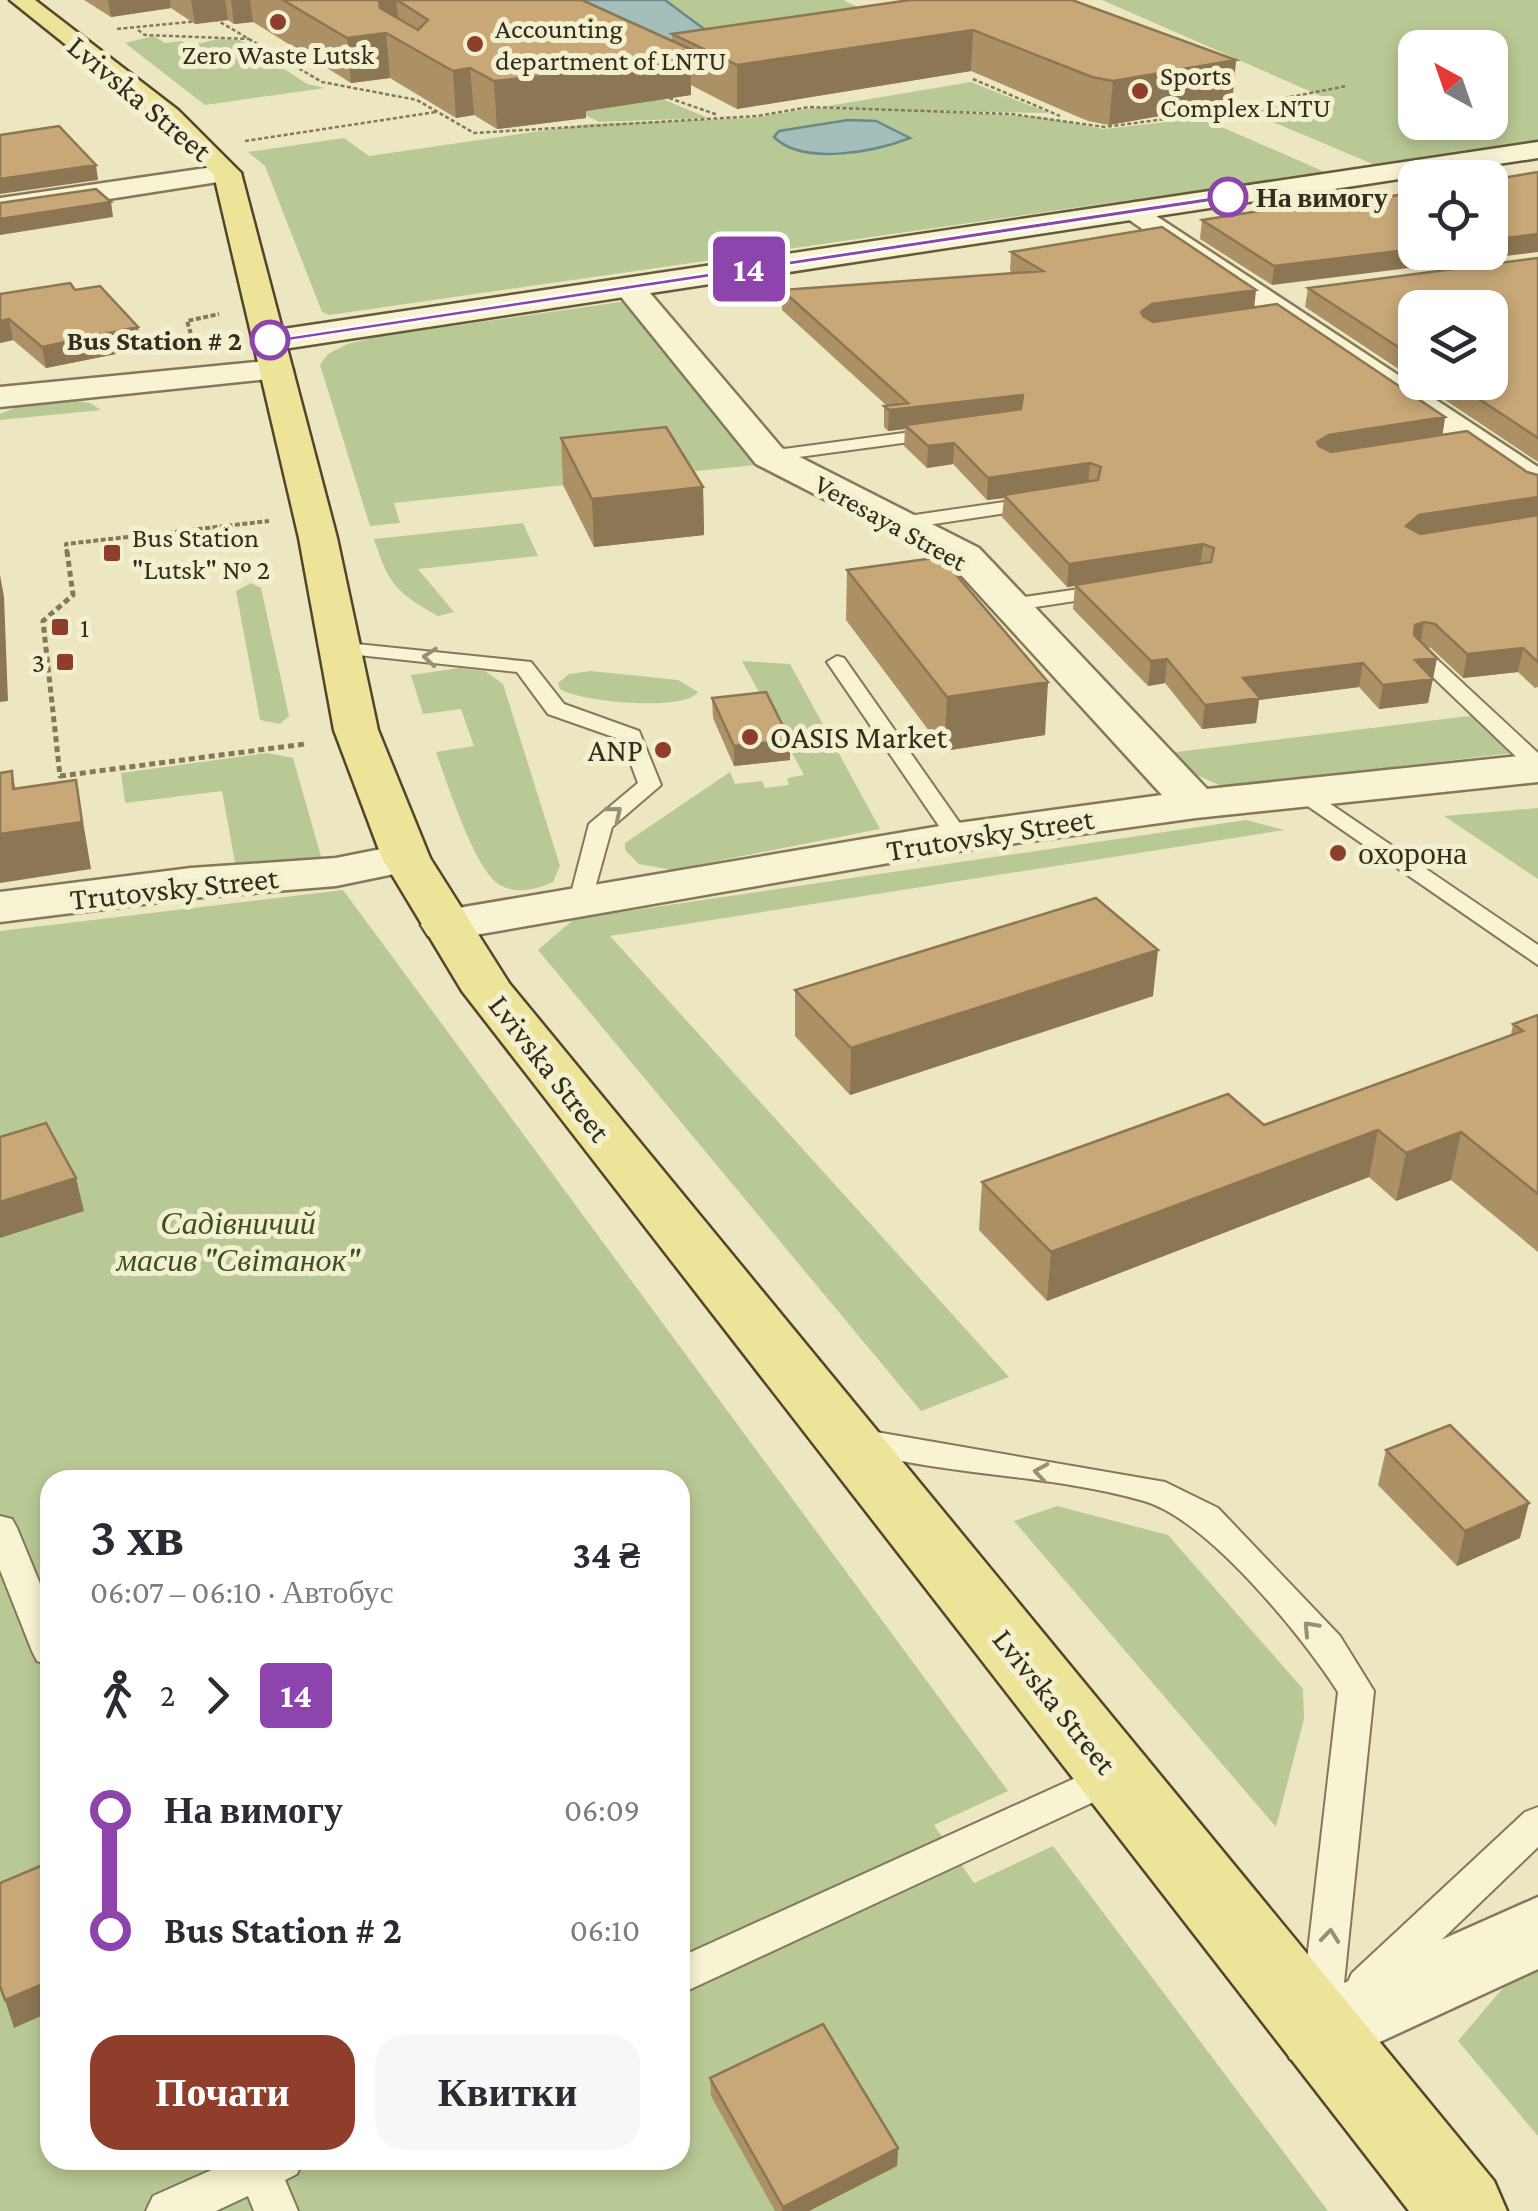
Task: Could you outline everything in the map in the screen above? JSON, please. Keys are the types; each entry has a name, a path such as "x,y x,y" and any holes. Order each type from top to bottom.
{"main road":[{"name":"Lvivska Street","path":"21,0 169,115 227,173 318,538 356,730 406,858 488,991 1463,2211"}],"street":[{"path":"0,397 273,355 628,287 1538,150"},
{"path":"0,207 227,173"},
{"path":"1135,211 1538,483"},
{"name":"Veresaya Street","path":"628,287 769,456 965,556 1196,804"},
{"name":"Trutovsky Street","path":"446,925 958,838 1196,804 1538,766"},
{"name":"Trutovsky Street","path":"0,907 190,883 336,872 406,858"},
{"path":"1319,2033 1538,1931"}],"lane":[{"path":"769,456 956,430"},
{"path":"1440,448 1477,442"},
{"path":"901,523 1051,501"},
{"path":"1010,605 1124,588"},
{"path":"337,648 524,666 556,708 631,736 650,785 601,824 582,902"},
{"path":"1421,655 1538,766"},
{"path":"836,662 958,838"},
{"path":"1304,793 1538,957"},
{"path":"844,1438 1153,1490 1206,1517 1327,1646 1356,1691 1319,2033"},
{"path":"0,1528 40,1627"},
{"path":"690,1971 1114,1776"},
{"path":"1319,2033 1538,1823"},
{"path":"168,2211 251,2170"},
{"path":"267,2170 276,2211"}],"path":[{"path":"212,13 215,19 322,82 417,100 474,133 505,134 589,123 724,118 809,107 1011,114 1122,126 1218,112 1346,86"},
{"path":"131,30 215,19"},
{"path":"137,29 145,34 253,40"},
{"path":"973,80 1070,120"},
{"path":"652,91 724,118"},
{"path":"239,142 437,112"},
{"path":"1218,112 1240,121"},
{"path":"306,744 60,776 43,621 73,595 66,544 310,517"}],"green space":[{"path":"665,0 843,0 913,32 767,46 712,34"},
{"path":"1102,0 1538,0 1538,141 1375,165 1247,111 1323,97"},
{"path":"154,36 165,43 182,41 189,46 218,39 240,40 307,84 325,88 205,105 125,43"},
{"path":"971,82 1049,113 929,111 1040,117 1104,129 1201,118 1325,172 329,315 322,312 265,166 248,152 344,138 369,156 589,124 752,118 813,108 869,109 822,107"},
{"path":"658,97 708,118 599,122 568,106"},
{"path":"627,301 765,464 394,503 400,523 370,526 320,365 328,354 347,344 376,337"},
{"path":"62,399 90,403 101,410 0,420 0,414 29,402"},
{"path":"523,523 538,556 418,569 454,612 438,616 396,586 374,539"},
{"path":"251,583 261,588 289,716 280,724 260,720 236,591"},
{"path":"742,661 790,664 880,829 672,870 639,864 625,850 625,843 730,772 735,784 762,781 765,788 789,785 787,778 804,775"},
{"path":"459,668 485,671 503,684 560,866 553,882 547,885 520,890 500,885 481,862 462,824 436,752 474,746 461,709 423,714 411,675"},
{"path":"591,671 678,680 698,692 674,702 632,703 588,698 560,689 558,683 569,674"},
{"path":"1477,715 1513,753 1224,787 1180,768 1168,753"},
{"path":"267,753 293,758 322,860 236,868 222,791 125,803 121,773"},
{"path":"1538,808 1538,879 1444,816"},
{"path":"1246,820 1284,830 610,936 1009,1377 921,1411 538,950 574,919"},
{"name":"Садівничий масив \"Світанок\"","path":"343,890 1008,1791 934,1825 974,1883 1053,1846 1328,2211 0,2211 0,931"},
{"path":"1057,1506 1168,1535 1303,1689 1304,1719 1276,1827 1014,1521"},
{"path":"1538,1964 1538,2136 1458,2041 1513,1976"}],"water":[{"path":"562,0 665,0 712,35 666,54"},
{"path":"848,120 876,121 910,138 878,148 820,154 787,146 774,137 779,131"}],"building":[{"path":"283,0 379,0 380,8 418,30 428,20 397,0 582,0 690,49 573,66 584,72 494,81 470,68 453,71 386,33 347,38"},
{"path":"910,0 1072,0 1236,60 1113,81 1092,77 973,30 737,65 672,34"},
{"path":"59,126 96,165 0,179 0,135"},
{"path":"1538,172 1538,234 1508,238 1508,177"},
{"path":"96,189 111,202 0,219 0,203"},
{"path":"1398,195 1398,251 1274,266 1202,220 1355,196 1364,201"},
{"path":"1162,227 1256,290 1152,304 1141,312 1143,316 1153,322 1277,304 1398,385 1398,400 1420,400 1445,417 1329,435 1317,442 1319,446 1331,452 1467,431 1527,472 1538,475 1538,497 1419,515 1406,526 1420,534 1538,515 1538,662 1523,648 1467,654 1435,624 1424,622 1415,625 1414,635 1437,658 1415,660 1433,679 1383,685 1363,663 1243,678 1260,698 1205,705 1167,659 1151,661 1075,585 1211,562 1214,548 1203,544 1069,564 1004,495 1098,480 1101,467 1090,463 988,478 954,443 928,446 905,425 1021,409 1023,395 889,410 884,406 908,403 782,290 1043,271 1011,252"},
{"path":"1538,258 1538,438 1480,400 1508,400 1508,290 1398,290 1398,347 1308,288 1446,270 1508,270 1508,262"},
{"path":"70,283 75,290 100,286 138,327 42,347 9,319 0,321 0,294"},
{"path":"666,427 703,487 592,499 561,438"},
{"path":"941,557 1048,682 947,697 847,570"},
{"path":"766,692 790,740 734,746 712,698"},
{"path":"12,771 13,789 76,780 82,822 0,834 0,773"},
{"path":"1096,898 1158,950 851,1048 795,990"},
{"path":"1538,1015 1538,1194 1461,1132 1406,1153 1378,1130 1051,1252 982,1182 1228,1094 1264,1125 1523,1031 1513,1024"},
{"path":"46,1123 76,1178 0,1202 0,1137"},
{"path":"1450,1425 1529,1503 1465,1531 1386,1450"},
{"path":"40,1866 40,1985 5,2000 0,1986 0,1883"},
{"path":"823,2024 898,2148 783,2207 710,2078"}],"bus line":[{"name":"14","path":"270,340 1228,197"}],"place":[{"name":"Zero Waste Lutsk","path":"278,22"},
{"name":"Accounting department of LNTU","path":"475,44"},
{"name":"Sports Complex LNTU","path":"1140,91"},
{"name":"На вимогу","path":"1228,197"},
{"name":"Bus Station # 2","path":"270,340"},
{"name":"Bus Station \"Lutsk\" № 2","path":"112,553"},
{"name":"1","path":"60,627"},
{"name":"3","path":"65,662"},
{"name":"OASIS Market","path":"750,737"},
{"name":"ANP","path":"663,750"},
{"name":"охорона","path":"1338,853"}]}
